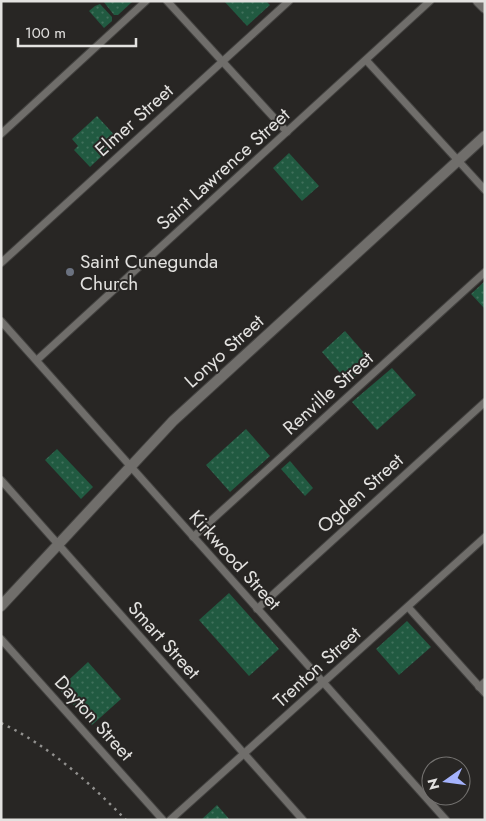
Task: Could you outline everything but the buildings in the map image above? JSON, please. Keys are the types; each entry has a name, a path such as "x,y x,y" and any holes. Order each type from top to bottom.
{"street":[{"path":"1,134 146,1"},
{"path":"167,1 286,132"},
{"name":"Elmer Street","path":"1,263 289,1"},
{"name":"Saint Lawrence Street","path":"37,360 430,1"},
{"path":"478,1 485,8"},
{"path":"366,60 485,190"},
{"name":"Lonyo Street","path":"1,606 130,466 178,417 485,136"},
{"name":"Renville Street","path":"193,537 485,272"},
{"name":"Kirkwood Street","path":"1,321 446,820"},
{"name":"Ogden Street","path":"257,609 485,402"},
{"name":"Smart Street","path":"1,480 304,820"},
{"name":"Trenton Street","path":"170,820 485,537"},
{"path":"408,607 482,684 485,693"},
{"name":"Dayton Street","path":"1,639 163,820"}],"green space":[{"path":"103,1 133,1 118,15 114,15"},
{"path":"224,1 266,1 270,5 247,26"},
{"path":"100,4 112,17 112,21 104,28 89,11"},
{"path":"97,116 119,140 90,167 74,150 78,146 72,139"},
{"path":"289,153 319,186 302,201 273,168"},
{"path":"485,281 485,309 471,294"},
{"path":"345,331 372,362 348,382 322,352"},
{"path":"392,368 416,395 377,430 352,402"},
{"path":"246,429 270,456 230,492 206,465"},
{"path":"57,449 93,487 81,499 45,460"},
{"path":"290,461 313,488 305,496 281,469"},
{"path":"229,593 279,649 249,676 199,620"},
{"path":"407,621 431,647 399,675 376,649"},
{"path":"88,662 121,699 92,725 59,689"},
{"path":"217,805 230,820 201,820"}],"railway":[{"path":"1,723 35,742 68,766 126,820"}],"place":[{"name":"Saint Cunegunda Church","path":"70,272"}]}
